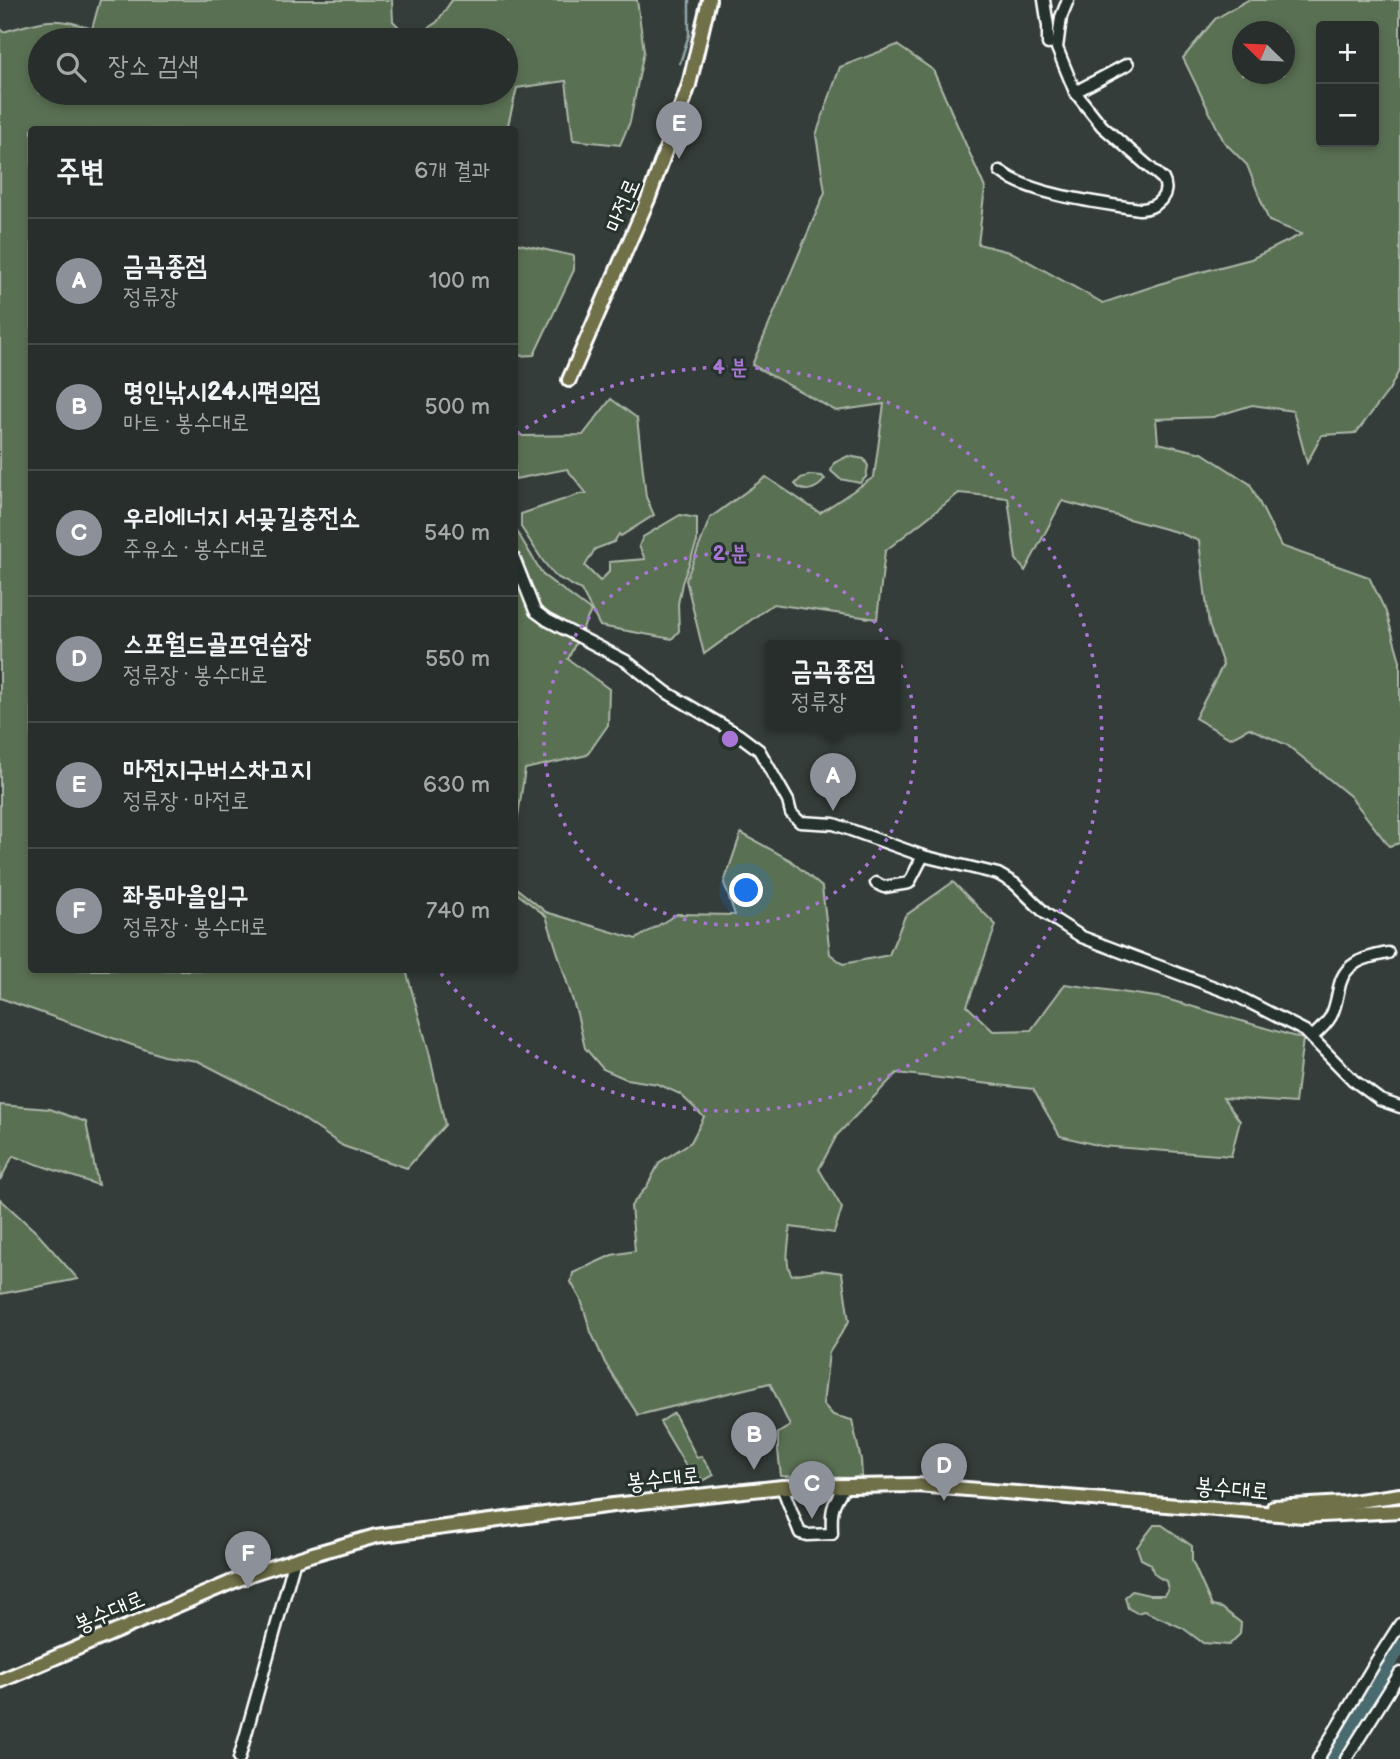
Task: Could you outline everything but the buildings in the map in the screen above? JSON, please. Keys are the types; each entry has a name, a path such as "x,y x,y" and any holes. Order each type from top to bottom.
{"main road":[{"name":"마전로","path":"569,380 649,197 689,85 709,0"},
{"name":"봉수대로","path":"0,1681 253,1573 295,1559 376,1536 613,1505 782,1487 917,1485 1303,1516 1400,1511"},
{"path":"1239,1509 1345,1503 1400,1495"},
{"path":"1359,1513 1400,1502"}],"street":[{"path":"1044,0 1048,44"},
{"path":"1000,171 1009,178 1033,187 1122,207 1146,210 1166,195 1167,186 1163,179 1102,126 1075,92 1057,48 1061,17 1068,0"},
{"path":"1075,92 1128,64"},
{"path":"518,568 535,611 547,621 626,661 666,692 739,735 759,750 795,818 806,823 834,824 923,856 998,874 1015,884 1046,914 1082,937 1235,995 1305,1031 1353,1080 1380,1100 1400,1107"},
{"path":"876,883 884,887 909,883 923,856"},
{"path":"1312,1037 1332,1014 1341,981 1347,971 1364,958 1388,953"},
{"path":"782,1487 800,1533 807,1535 832,1534 831,1510 845,1486"},
{"path":"239,1759 295,1559"},
{"path":"1318,1759 1374,1663 1400,1625"},
{"path":"1346,1759 1400,1673"}],"green space":[{"path":"100,0 392,0 393,21 400,28 92,28"},
{"path":"452,0 637,0 644,51 630,122 620,145 573,140 566,81 518,88 518,28 428,28 437,22"},
{"path":"1248,0 1400,0 1400,369 1389,390 1356,433 1322,435 1307,463 1293,411 1252,405 1213,417 1156,419 1158,443 1202,453 1250,484 1281,546 1369,577 1386,612 1400,661 1400,843 1389,846 1350,796 1287,745 1249,728 1230,738 1195,718 1223,665 1209,625 1199,541 1180,533 1062,501 1025,571 1016,559 1008,498 959,493 885,551 877,619 773,604 704,654 686,580 710,518 766,477 820,513 874,477 884,404 836,411 752,365 825,192 816,135 840,67 897,45 933,70 985,188 978,244 1013,253 1103,303 1178,278 1251,259 1302,234 1269,221 1247,165 1224,142 1183,58 1215,19"},
{"path":"47,21 89,28 28,28 28,105 513,105 508,126 28,126 28,973 407,973 429,1052 445,1125 407,1168 343,1146 280,1103 198,1061 163,1056 0,998 0,27 3,32"},
{"path":"518,244 574,256 574,270 534,355 518,356"},
{"path":"611,399 637,418 646,497 654,515 621,536 619,534 614,542 595,549 585,566 600,581 609,572 609,562 645,559 639,546 643,537 680,515 697,518 697,542 682,583 678,604 679,631 672,639 600,626 581,590 555,576 521,527 521,514 587,494 567,469 518,478 518,433 523,436 583,435"},
{"path":"848,456 864,459 868,466 866,477 860,483 840,479 831,471 834,463"},
{"path":"810,475 822,476 825,479 819,486 807,490 795,484 801,478"},
{"path":"518,533 543,575 591,611 568,659 609,689 608,725 587,755 525,769 518,817"},
{"path":"741,833 790,860 822,887 830,954 843,964 889,955 905,916 953,882 996,925 967,1006 993,1031 1031,1030 1065,984 1163,998 1303,1039 1295,1103 1223,1098 1240,1121 1231,1156 1101,1146 1060,1136 1033,1089 897,1073 837,1135 819,1169 842,1208 834,1233 790,1227 787,1258 792,1275 821,1270 842,1273 849,1321 829,1353 823,1404 833,1415 852,1420 862,1476 781,1476 778,1433 790,1426 770,1383 638,1415 605,1363 581,1300 571,1282 573,1273 612,1255 635,1251 631,1206 647,1186 660,1162 691,1142 704,1117 680,1094 658,1084 626,1079 603,1069 585,1048 546,916 518,894 518,889 546,912 636,939 677,914 735,915 724,883"},
{"path":"0,1105 50,1109 86,1122 98,1185 13,1156 0,1180"},
{"path":"0,1199 36,1232 78,1279 0,1294"},
{"path":"674,1413 697,1458 701,1456 714,1475 703,1481 692,1465 687,1468 660,1422"},
{"path":"1154,1525 1162,1525 1192,1546 1192,1561 1212,1606 1222,1608 1241,1623 1240,1634 1229,1645 1203,1643 1183,1628 1144,1611 1137,1613 1128,1608 1125,1597 1132,1591 1164,1595 1168,1589 1166,1581 1156,1575 1151,1564 1141,1559 1137,1547"}],"waterway":[{"path":"680,63 689,35 689,0"},
{"path":"1330,1759 1400,1646"}],"place":[{"name":"마전지구버스차고지","path":"679,159"},
{"name":"금곡종점","path":"833,811"},
{"name":"명인낚시24시편의점","path":"754,1470"},
{"name":"스포월드골프연습장","path":"944,1501"},
{"name":"우리에너지 서곶길충전소","path":"812,1519"},
{"name":"좌동마을입구","path":"248,1589"}]}
